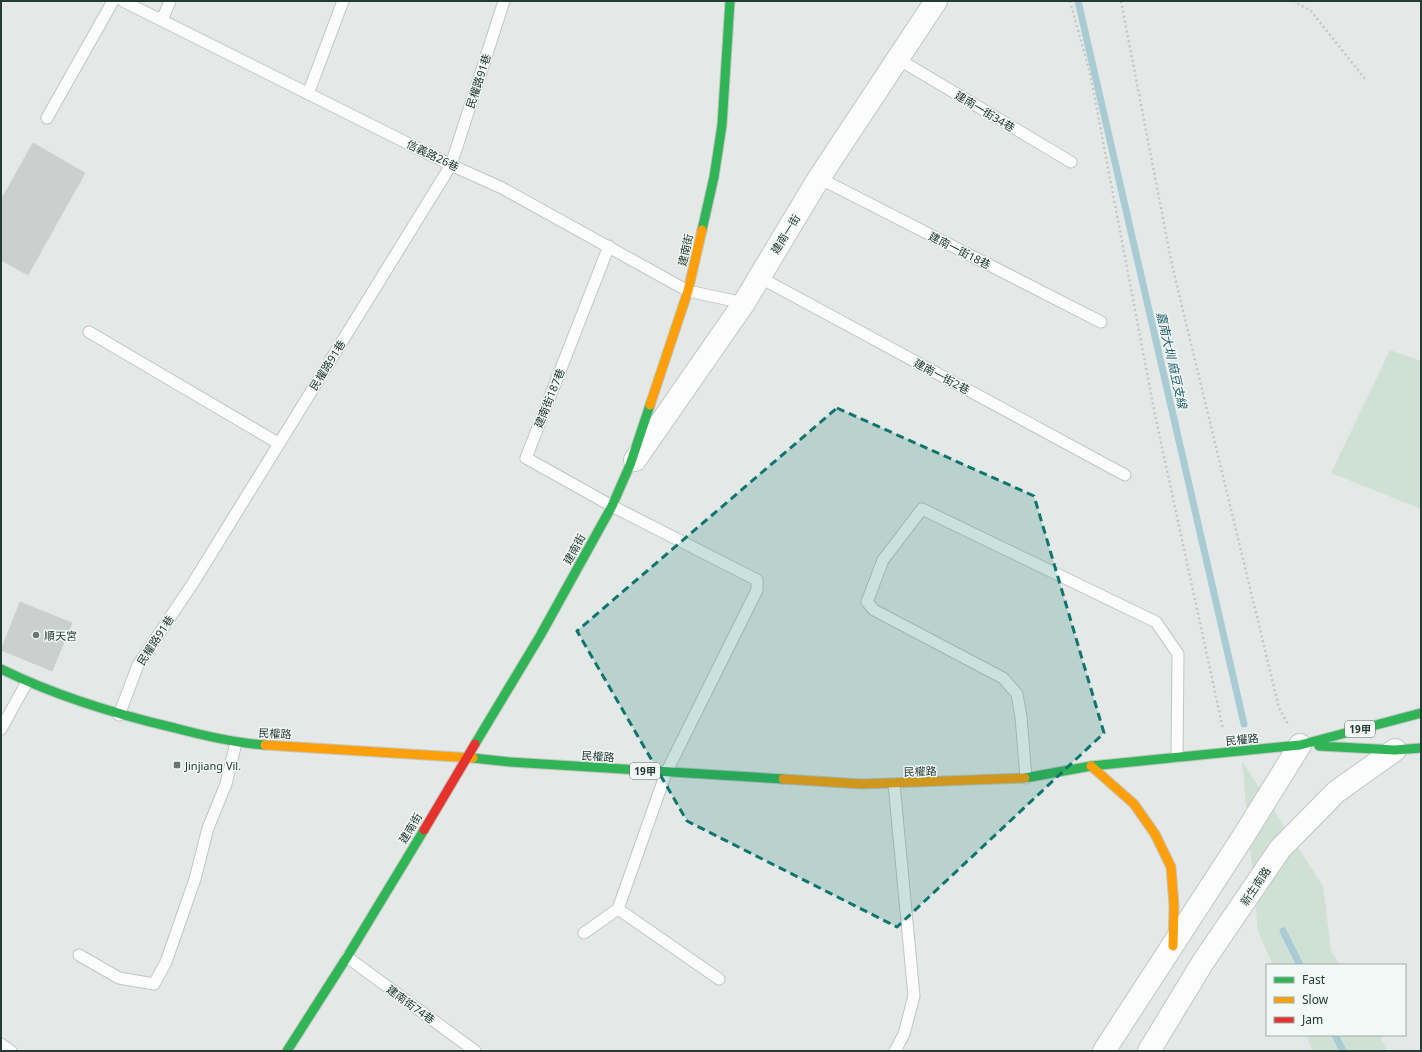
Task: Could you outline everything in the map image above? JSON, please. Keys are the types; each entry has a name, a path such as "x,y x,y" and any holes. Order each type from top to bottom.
{"main road":[{"name":"建南街","path":"287,1051 346,957 540,636 612,506 630,466 688,291 714,177 722,125 728,51 730,1"},
{"name":"民權路","path":"1,669 27,682 119,715 236,743 468,756 510,762 666,773 862,784 894,784 1026,778 1091,766 1300,745"},
{"name":"19甲","path":"1300,745 1421,713"},
{"name":"19甲","path":"1300,745 1394,750 1421,748"},
{"path":"1091,766 1134,804 1155,834 1171,867 1174,906 1173,946"}],"street":[{"name":"建南一街","path":"630,466 744,303 759,276 820,178 936,1"},
{"path":"1104,1051 1173,946 1300,745"},
{"name":"新生南路","path":"1149,1051 1203,962 1280,849 1336,792 1394,750"}],"lane":[{"path":"47,118 113,1"},
{"name":"信義路26巷","path":"123,1 451,165 502,188 688,291 744,303"},
{"path":"162,20 170,1"},
{"path":"308,94 343,1"},
{"name":"民權路91巷","path":"119,715 138,665 193,582 451,165 504,1"},
{"name":"建南一街34巷","path":"898,59 1071,162"},
{"name":"建南一街18巷","path":"820,178 1101,322"},
{"name":"建南街187巷","path":"609,246 526,458 612,506"},
{"name":"建南一街2巷","path":"759,276 1125,475"},
{"path":"89,332 278,443"},
{"path":"584,933 618,909 666,773 757,590 757,580 612,506"},
{"path":"1026,778 1021,717 1017,694 1003,678 874,610 867,602 883,560 922,509 1156,622 1178,654 1177,757"},
{"path":"1,729 27,682"},
{"path":"79,955 119,978 154,984 166,962 195,879 208,828 226,784 236,743"},
{"path":"894,784 914,996 904,1034 895,1051"},
{"path":"618,909 719,979"},
{"name":"建南街74巷","path":"346,957 475,1051"},
{"path":"1,1044 11,1051"}],"path":[{"path":"1070,1 1090,73 1155,414 1222,718 1225,753"},
{"path":"1121,1 1172,265 1279,708 1300,745"},
{"path":"1293,1 1311,11 1365,79"}],"highlighted area":[{"path":"837,408 1034,496 1104,733 897,927 687,821 577,631"}],"green space":[{"path":"1390,350 1421,361 1421,509 1331,473"},
{"path":"1242,761 1323,886 1331,950 1339,964 1273,964 1258,932"},
{"path":"1306,1036 1380,1036 1388,1051 1313,1051"}],"building":[{"path":"33,143 85,173 28,275 1,260 1,200"},
{"name":"順天宮","path":"20,602 72,623 52,671 1,650"}],"waterway":[{"name":"嘉南大圳 麻豆支線","path":"1078,1 1244,724"},
{"name":"嘉南大圳 麻豆支線","path":"1283,931 1300,964"},
{"name":"嘉南大圳 麻豆支線","path":"1336,1036 1343,1051"}],"traffic: fast":[{"path":"702,230 714,177 722,125 730,1"},
{"path":"475,744 540,636 612,506 630,465 650,405"},
{"path":"1,669 64,696 153,723 231,741 265,745"},
{"path":"1025,778 1091,766 1300,745 1421,713"},
{"path":"1319,746 1395,750 1421,748"},
{"path":"473,758 510,762 783,779"},
{"path":"287,1051 347,957 424,830"}],"traffic: slow":[{"path":"650,405 688,291 702,230"},
{"path":"265,745 473,758"},
{"path":"1091,766 1134,804 1155,834 1171,867 1174,906 1173,946"},
{"path":"783,779 862,784 1025,778"}],"traffic: jam":[{"path":"424,830 475,744"}],"place":[{"name":"順天宮","path":"36,635"},
{"name":"Jinjiang Vil.","path":"177,765"}]}
